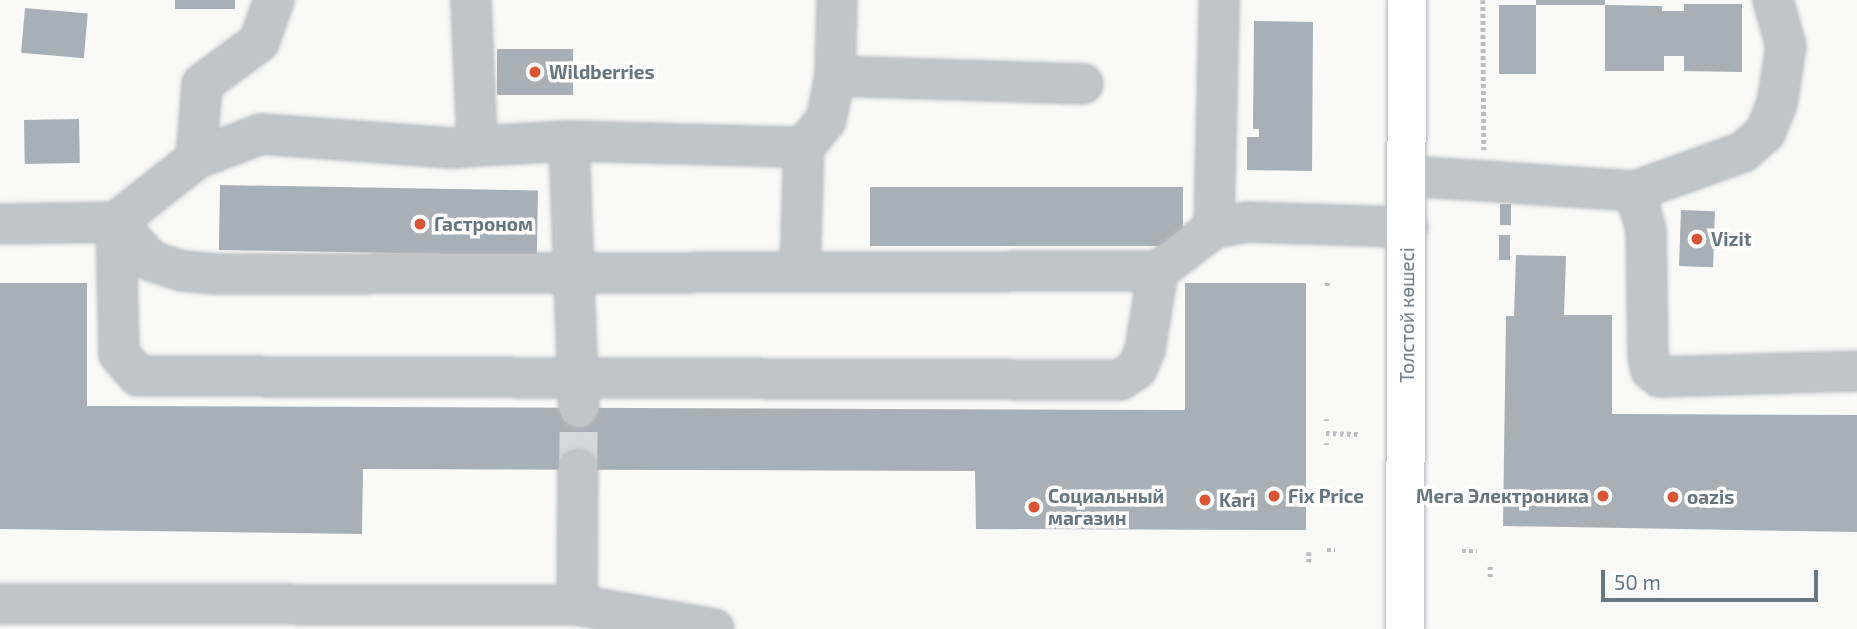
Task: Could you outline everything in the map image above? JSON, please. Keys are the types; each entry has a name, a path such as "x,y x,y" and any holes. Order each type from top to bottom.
{"main road":[{"name":"Толстой көшесі","path":"1405,629 1407,0"}],"street":[{"path":"197,159 202,84 259,42 274,0"},
{"path":"471,0 477,146"},
{"path":"800,271 804,147 826,120 835,76 837,0"},
{"path":"1214,228 1219,0"},
{"path":"1408,176 1635,191 1742,152 1765,132 1777,104 1786,46 1773,0"},
{"path":"835,76 1083,84"},
{"path":"0,223 116,222 197,159 261,134 452,148 569,141 804,147"},
{"path":"569,141 578,393"},
{"path":"1635,191 1646,230 1651,370 1660,377 1857,372"},
{"path":"116,222 150,261 182,271 574,274 1158,271 1214,228 1247,222 1408,227"},
{"path":"116,222 119,354 138,376 578,393 1120,380 1137,369 1145,350 1158,271"},
{"path":"577,606 578,470"},
{"path":"0,604 577,606 714,629"}],"path":[{"path":"1483,0 1484,181"},
{"path":"1326,433 1361,434"},
{"path":"1327,550 1335,550"},
{"path":"1462,551 1477,551"},
{"path":"1309,552 1309,562"},
{"path":"1490,563 1490,577"}],"building":[{"path":"175,0 235,0 235,9 175,9"},
{"path":"1536,0 1605,0 1605,5 1536,5"},
{"path":"1684,4 1742,4 1742,72 1684,71 1684,56 1664,56 1664,71 1605,71 1605,5 1662,6 1662,11 1684,11"},
{"path":"1499,5 1536,5 1536,74 1499,74"},
{"path":"25,8 88,13 84,58 21,53"},
{"path":"1254,21 1313,22 1312,171 1247,170 1247,137 1259,137 1259,129 1253,129"},
{"name":"Wildberries","path":"497,49 573,49 573,95 497,95"},
{"path":"79,119 80,163 25,164 24,120"},
{"path":"220,185 538,191 537,256 219,250"},
{"path":"870,187 1183,187 1183,246 870,246"},
{"path":"1500,204 1511,204 1511,225 1500,225"},
{"path":"1681,210 1715,211 1713,267 1679,266"},
{"path":"1499,235 1510,235 1510,260 1499,260"},
{"path":"1516,255 1566,256 1564,315 1612,315 1612,414 1857,415 1857,532 1503,526 1506,316 1514,316"},
{"path":"0,283 87,283 87,406 1185,410 1185,283 1306,283 1306,530 976,529 975,471 363,469 362,534 0,529"}],"tunnel":[{"path":"578,470 579,408"}],"place":[{"name":"Wildberries","path":"535,72"},
{"name":"Гастроном","path":"420,224"},
{"name":"Vizit","path":"1697,239"},
{"name":"Fix Price","path":"1274,496"},
{"name":"Мега Электроника","path":"1603,496"},
{"name":"oazis","path":"1673,497"},
{"name":"Kari","path":"1205,500"},
{"name":"Социальный магазин","path":"1034,507"}]}
